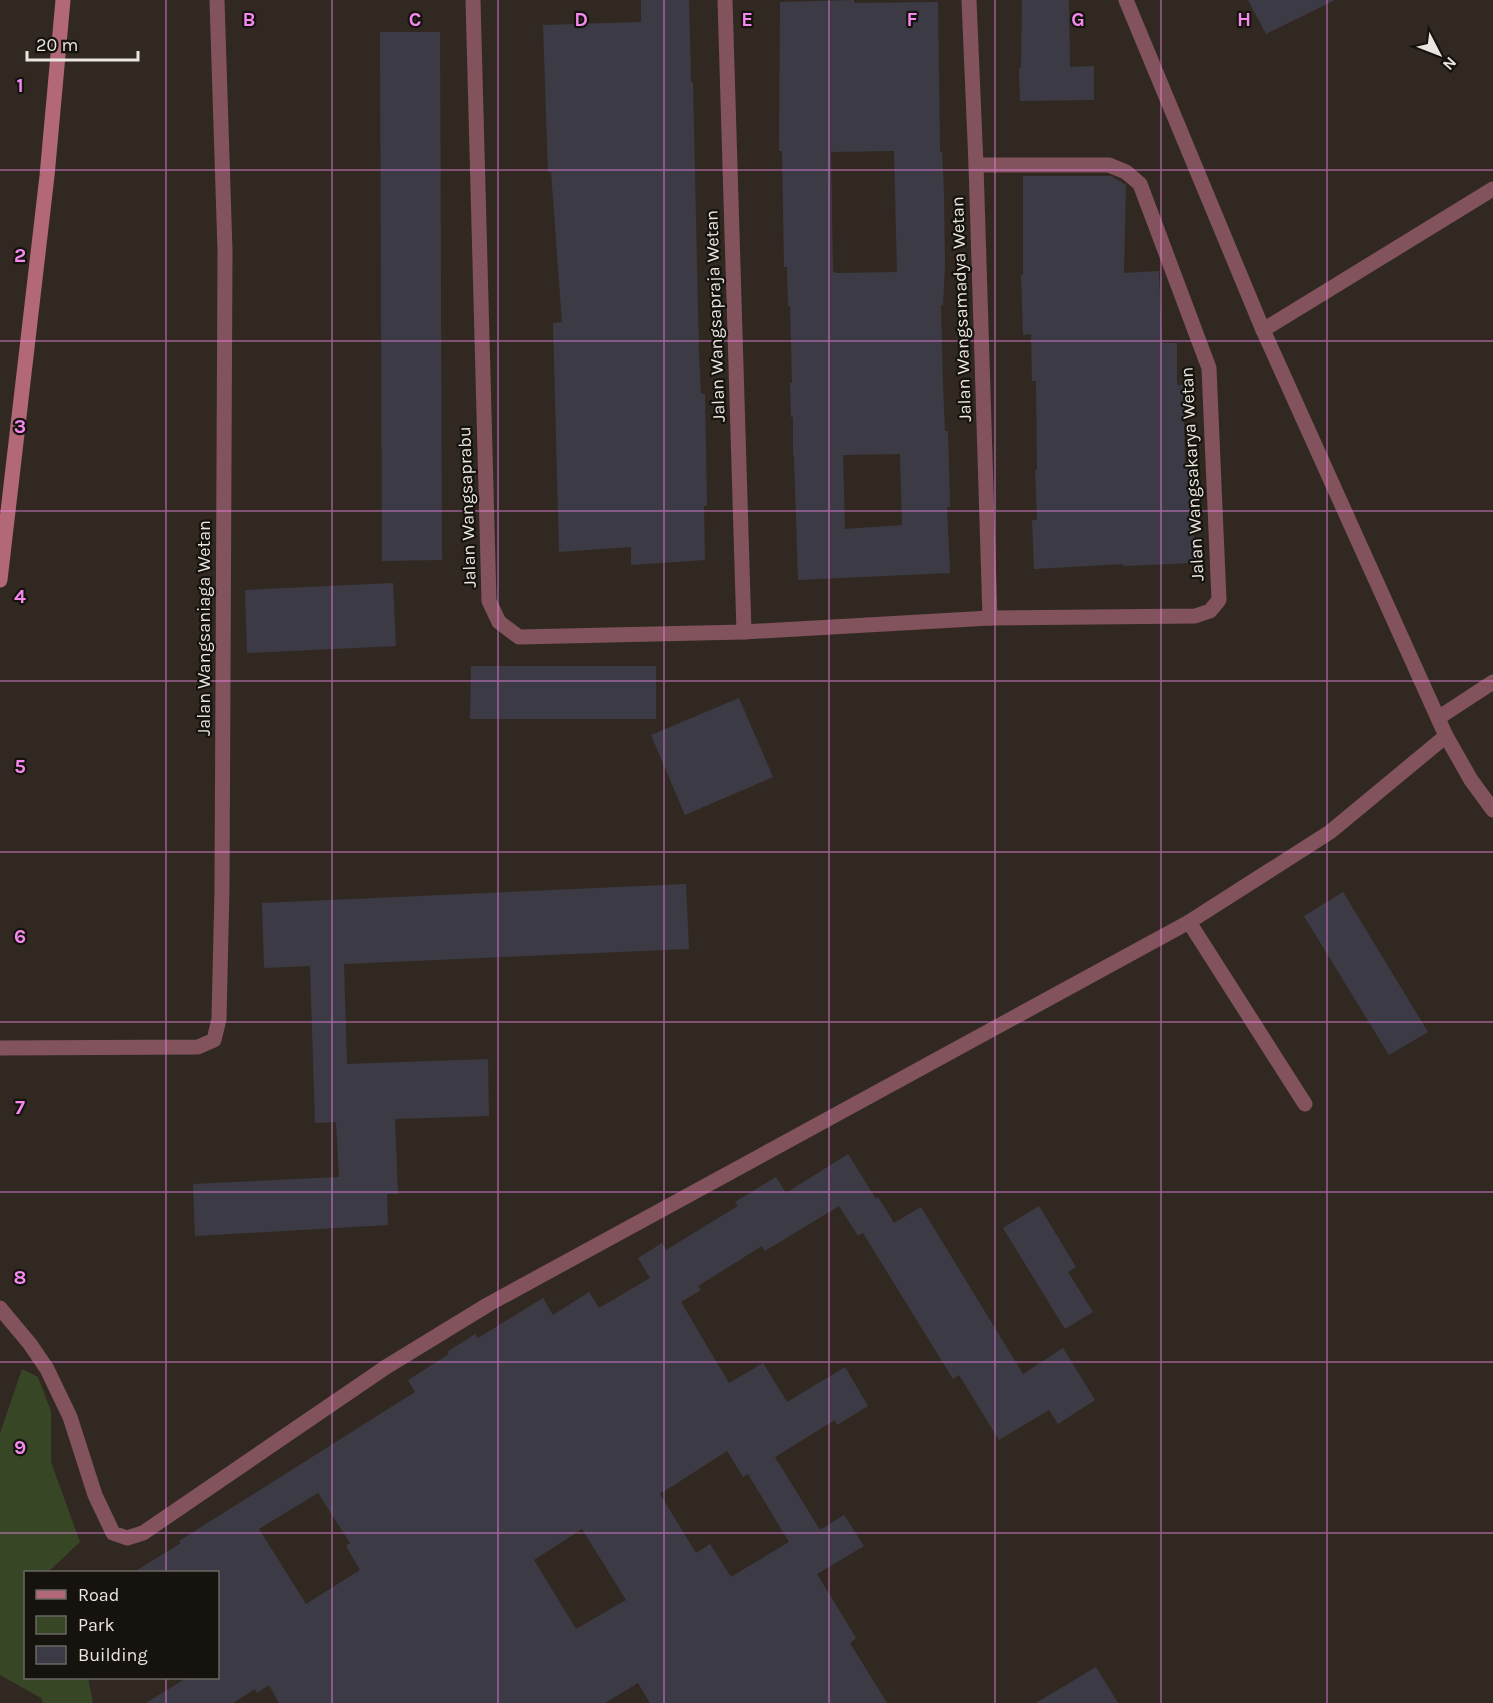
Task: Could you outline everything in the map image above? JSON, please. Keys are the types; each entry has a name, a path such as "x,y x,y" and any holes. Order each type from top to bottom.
{"main road":[{"path":"0,580 46,188 63,0"}],"street":[{"name":"Jalan Wangsaniaga Wetan","path":"0,1048 198,1047 214,1040 219,1019 222,878 225,251 217,0"},
{"name":"Jalan Wangsaprabu","path":"473,0 489,601 499,622 519,637 744,632 990,618"},
{"name":"Jalan Wangsapraja Wetan","path":"725,0 744,632"},
{"name":"Jalan Wangsamadya Wetan","path":"969,0 990,618"},
{"path":"1126,0 1263,330 1446,736 1493,810"},
{"name":"Jalan Wangsakarya Wetan","path":"976,165 1109,165 1126,172 1140,184 1209,368 1219,600 1210,611 1195,616 990,618"},
{"path":"1263,330 1493,189"},
{"path":"1438,718 1493,682"},
{"path":"0,1308 47,1369 70,1417 95,1495 113,1533 127,1538 143,1533 386,1367 489,1304 1189,922 1330,832 1446,736"},
{"path":"1189,922 1305,1104"}],"green space":[{"path":"22,1369 38,1377 51,1411 51,1462 80,1542 49,1571 24,1571 24,1679 88,1679 93,1703 43,1703 41,1698 0,1675 0,1433"}],"building":[{"path":"641,0 689,0 699,355 701,394 705,394 707,506 704,506 705,560 631,565 631,547 559,552 553,323 562,322 551,172 548,172 543,25 641,22"},
{"path":"854,0 854,3 938,2 940,152 942,152 944,193 945,264 943,305 941,305 945,431 948,431 950,507 947,507 950,573 798,580 790,383 792,383 790,306 788,306 787,267 784,267 782,151 779,151 780,2","holes":["894,151 897,272 836,273 833,271 831,152","900,454 902,525 845,529 843,455"]},
{"path":"1022,0 1069,0 1070,67 1094,66 1094,100 1020,101"},
{"path":"1248,0 1335,0 1266,34"},
{"path":"380,32 440,32 442,560 382,561"},
{"path":"1023,176 1111,176 1126,185 1124,273 1159,271 1162,343 1177,343 1177,385 1183,385 1185,462 1191,462 1191,513 1193,513 1195,563 1034,569 1032,520 1037,520 1036,381 1032,381 1031,334 1023,335 1021,275 1023,275"},
{"path":"393,583 396,646 247,653 245,590"},
{"path":"471,666 656,666 656,719 470,719"},
{"path":"739,698 773,777 685,815 651,735"},
{"path":"686,884 689,949 344,964 347,1064 488,1059 489,1116 395,1119 398,1194 387,1194 388,1225 195,1236 193,1184 339,1177 336,1122 315,1123 310,966 264,968 262,903"},
{"path":"1343,892 1428,1032 1389,1055 1304,916"},
{"path":"848,1154 894,1223 921,1207 1023,1374 1063,1348 1095,1400 1058,1424 1049,1410 999,1440 959,1375 953,1379 863,1233 858,1236 839,1206 765,1251 762,1246 698,1286 701,1290 681,1302 729,1383 763,1363 787,1402 845,1367 868,1406 837,1425 835,1420 775,1457 820,1530 844,1515 864,1546 817,1574 856,1638 850,1643 887,1703 650,1703 638,1683 605,1703 279,1703 269,1685 257,1693 255,1689 233,1703 146,1703 185,1679 219,1679 219,1571 136,1571 181,1543 179,1541 415,1392 408,1380 475,1334 478,1338 543,1298 553,1315 589,1292 599,1308 650,1278 638,1258 662,1243 666,1250 738,1206 735,1202 776,1177 786,1193","holes":["727,1451 743,1477 748,1474 789,1542 731,1577 710,1544 696,1553 660,1494","318,1493 350,1543 346,1546 360,1570 306,1604 259,1529","582,1529 626,1600 576,1629 534,1560"]},
{"path":"1039,1206 1076,1267 1068,1272 1093,1312 1065,1329 1003,1228"},
{"path":"1096,1667 1118,1703 1036,1703"}]}
